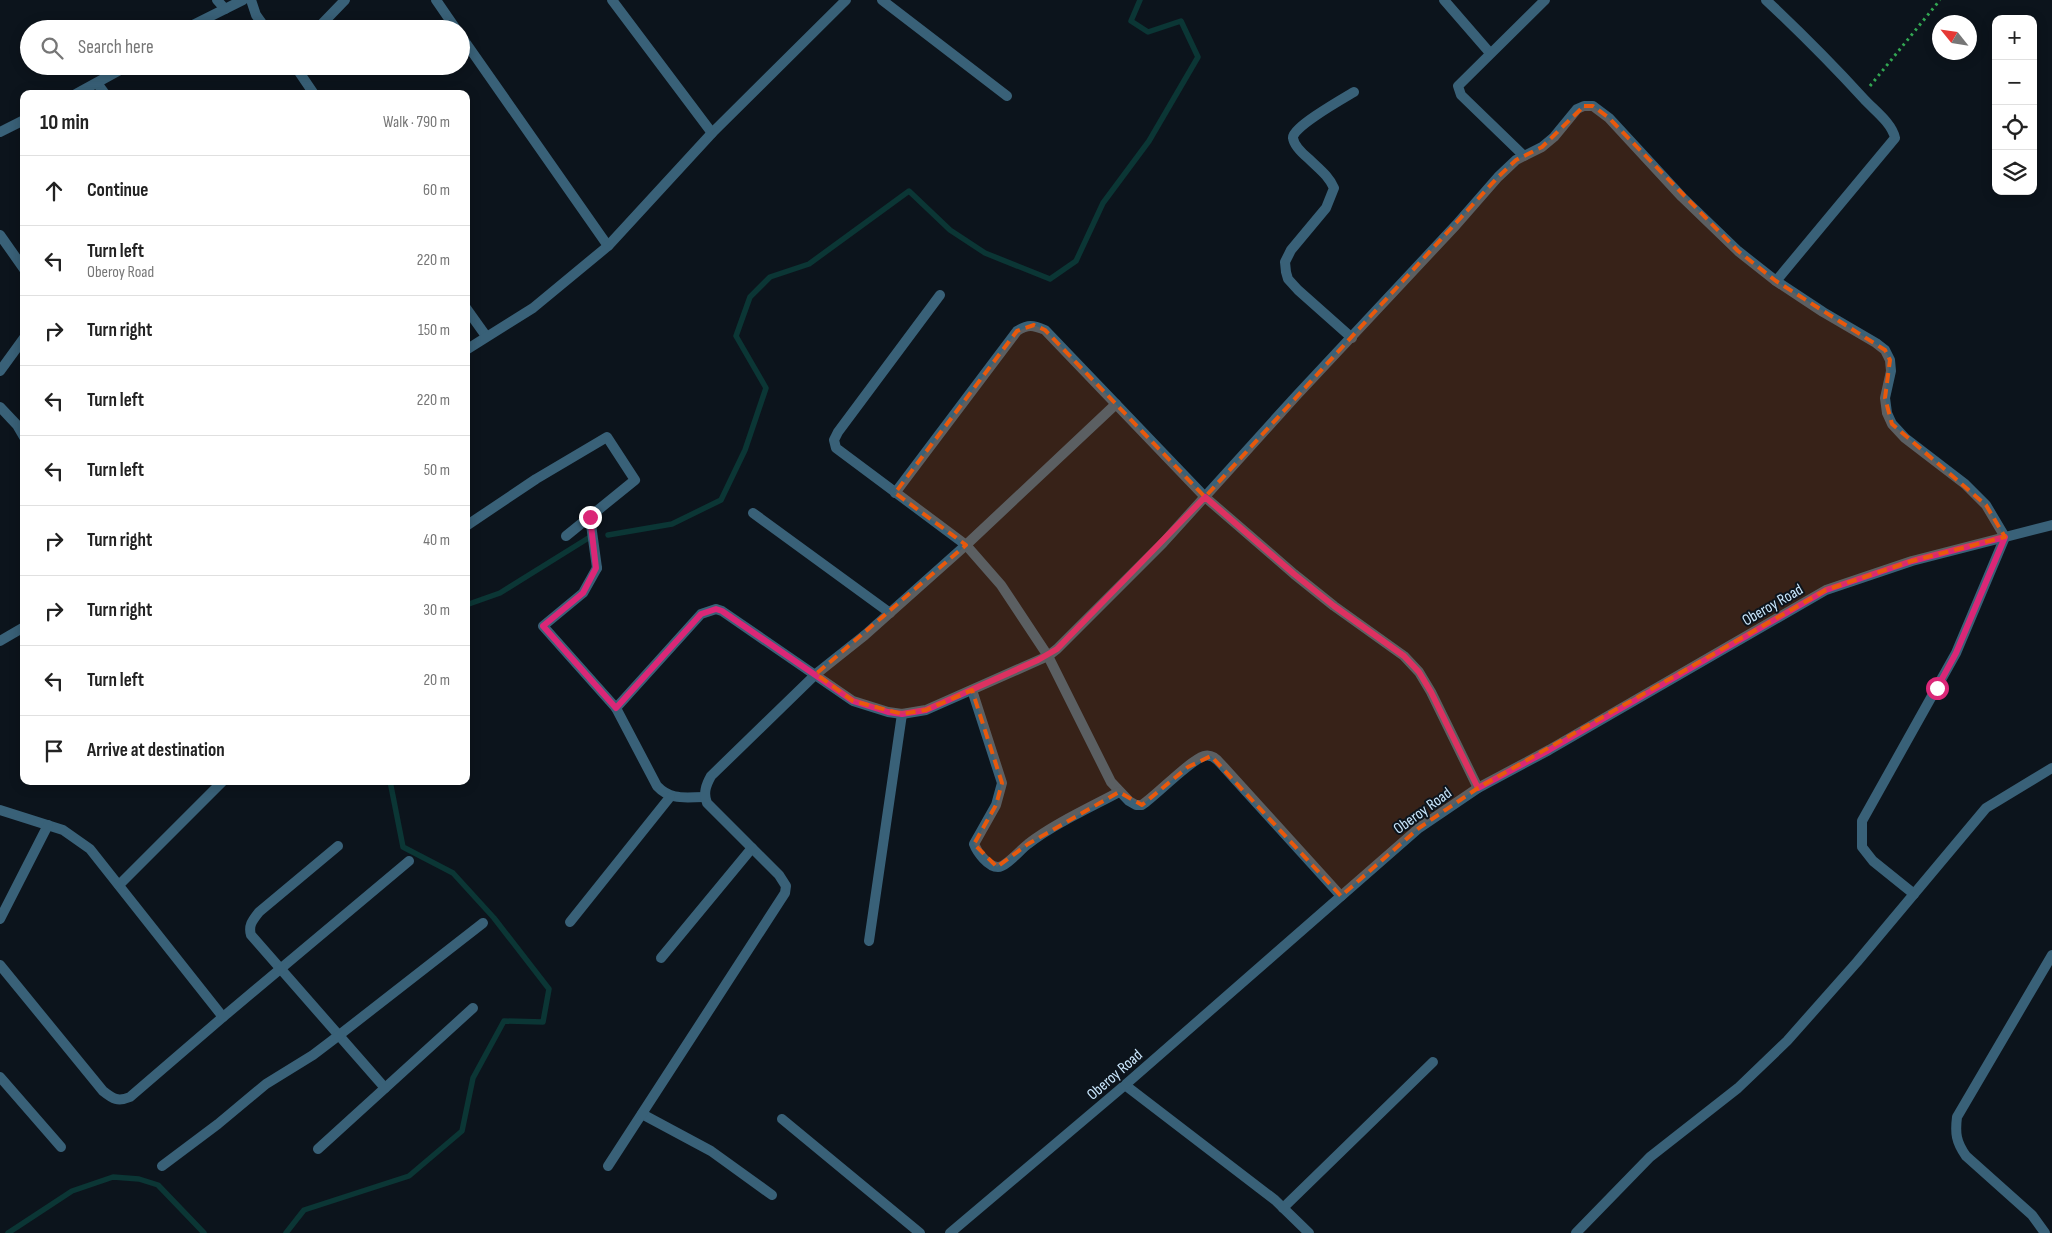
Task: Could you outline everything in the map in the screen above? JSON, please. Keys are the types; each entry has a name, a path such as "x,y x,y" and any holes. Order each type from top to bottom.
{"street":[{"path":"217,0 225,9"},
{"path":"203,20 243,0"},
{"path":"251,0 260,20"},
{"path":"326,20 345,0"},
{"path":"436,0 450,20"},
{"path":"612,0 712,133"},
{"path":"470,347 533,308 608,246 712,133 846,0"},
{"path":"882,0 1008,96"},
{"path":"1444,0 1490,53"},
{"path":"1524,156 1458,89 1462,81 1545,0"},
{"path":"1766,0 1802,33 1861,96 1888,125 1895,138 1776,281"},
{"path":"470,49 608,246"},
{"path":"84,90 111,75"},
{"path":"301,75 311,90"},
{"path":"97,83 102,90"},
{"path":"1352,338 1288,279 1285,262 1291,250 1326,208 1334,188 1330,178 1297,147 1292,137 1293,133 1354,92"},
{"path":"616,708 701,614 716,609 722,611 816,674 853,701 888,712 902,714 926,710 1048,656 1077,629 1205,497 1498,177 1509,166 1524,156 1534,153 1548,142 1577,109 1584,106 1592,106 1609,118 1682,197 1738,251 1776,281 1885,350 1890,360 1891,371 1886,398 1887,413 1892,424 1905,438 1965,484 1986,505 2005,537 1956,653 1862,821 1862,848 1873,861 1914,894"},
{"path":"0,132 20,122"},
{"path":"0,234 20,263"},
{"path":"940,295 838,432 834,440 836,448 966,545 1001,585 1048,656 1111,782 1129,801 1136,805 1142,805 1188,767 1204,756 1211,756 1221,764 1341,896"},
{"path":"470,314 486,336"},
{"path":"895,493 1017,331 1025,326 1034,325 1045,330 1205,497 1334,606 1404,656 1419,672 1431,692 1478,788"},
{"path":"0,371 20,344"},
{"path":"608,1166 785,893 786,886 779,875 707,803 705,797 706,786 711,776 816,674 890,613 966,545 1116,404"},
{"path":"0,407 20,430"},
{"path":"470,523 536,479 607,437 635,480 566,536"},
{"path":"753,513 890,613"},
{"path":"590,517 596,568 583,593 543,626 616,708 657,786 663,793 670,797 705,797"},
{"name":"Oberoy Road","path":"950,1233 1125,1085 1419,828 1478,788 1549,750 1826,590 1912,561 2052,525"},
{"path":"0,641 20,629"},
{"path":"972,690 1002,783 996,805 974,844 976,850 990,864 997,868 1002,866 1028,844 1119,792"},
{"path":"869,941 902,714"},
{"path":"1576,1233 1650,1157 1738,1088 1782,1047 1858,962 1986,808 2052,768"},
{"path":"119,886 219,785"},
{"path":"570,922 670,797"},
{"path":"0,810 63,830 90,849 223,1017"},
{"path":"0,919 48,825"},
{"path":"338,846 259,912 251,922 249,929 280,969 385,1088"},
{"path":"661,958 752,848"},
{"path":"0,965 104,1091 113,1099 122,1100 130,1097 409,861"},
{"path":"162,1166 218,1124 266,1084 313,1055 483,923"},
{"path":"2052,955 1957,1117 1955,1133 1958,1145 1966,1156 2032,1215 2045,1233 2052,1231"},
{"path":"318,1149 473,1008"},
{"path":"1283,1208 1433,1062"},
{"path":"0,1077 61,1147"},
{"path":"1125,1085 1283,1208 1309,1233"},
{"path":"642,1114 711,1151 772,1194"},
{"path":"782,1119 920,1233"}],"path":[{"path":"1861,96 1940,0"}],"highlighted area":[{"path":"1584,106 1593,106 1609,118 1738,251 1776,281 1885,350 1890,360 1885,398 1892,424 1986,505 2005,537 1912,561 1826,590 1478,788 1419,828 1341,896 1211,756 1188,767 1142,805 1119,792 1028,844 997,867 974,844 996,805 1002,783 972,690 926,710 902,714 853,701 816,674 966,545 895,493 1017,331 1034,325 1045,330 1205,497 1498,177 1516,160 1542,147"}],"waterway":[{"path":"608,535 672,524 721,500 745,450 766,388 736,336 750,297 770,277 809,264 909,191 950,230 985,253 1050,279 1076,261 1103,203 1149,141 1198,57 1181,21 1148,32 1131,21 1140,0"},
{"path":"470,604 500,593 590,537"},
{"path":"286,1233 304,1210 409,1176 462,1131 473,1078 504,1021 543,1022 549,989 494,918 453,873 403,847 391,785"},
{"path":"8,1233 72,1191 113,1177 139,1179 158,1185 204,1233"}],"route":[{"path":"590,517 596,568 583,593 543,626 616,708 701,614 716,609 722,611 816,674 853,701 888,712 902,714 926,710 1048,656 1163,542 1205,497 1334,606 1404,656 1419,672 1431,692 1478,788 1549,750 1826,590 1912,561 2005,537 1956,653 1937,688"}]}
